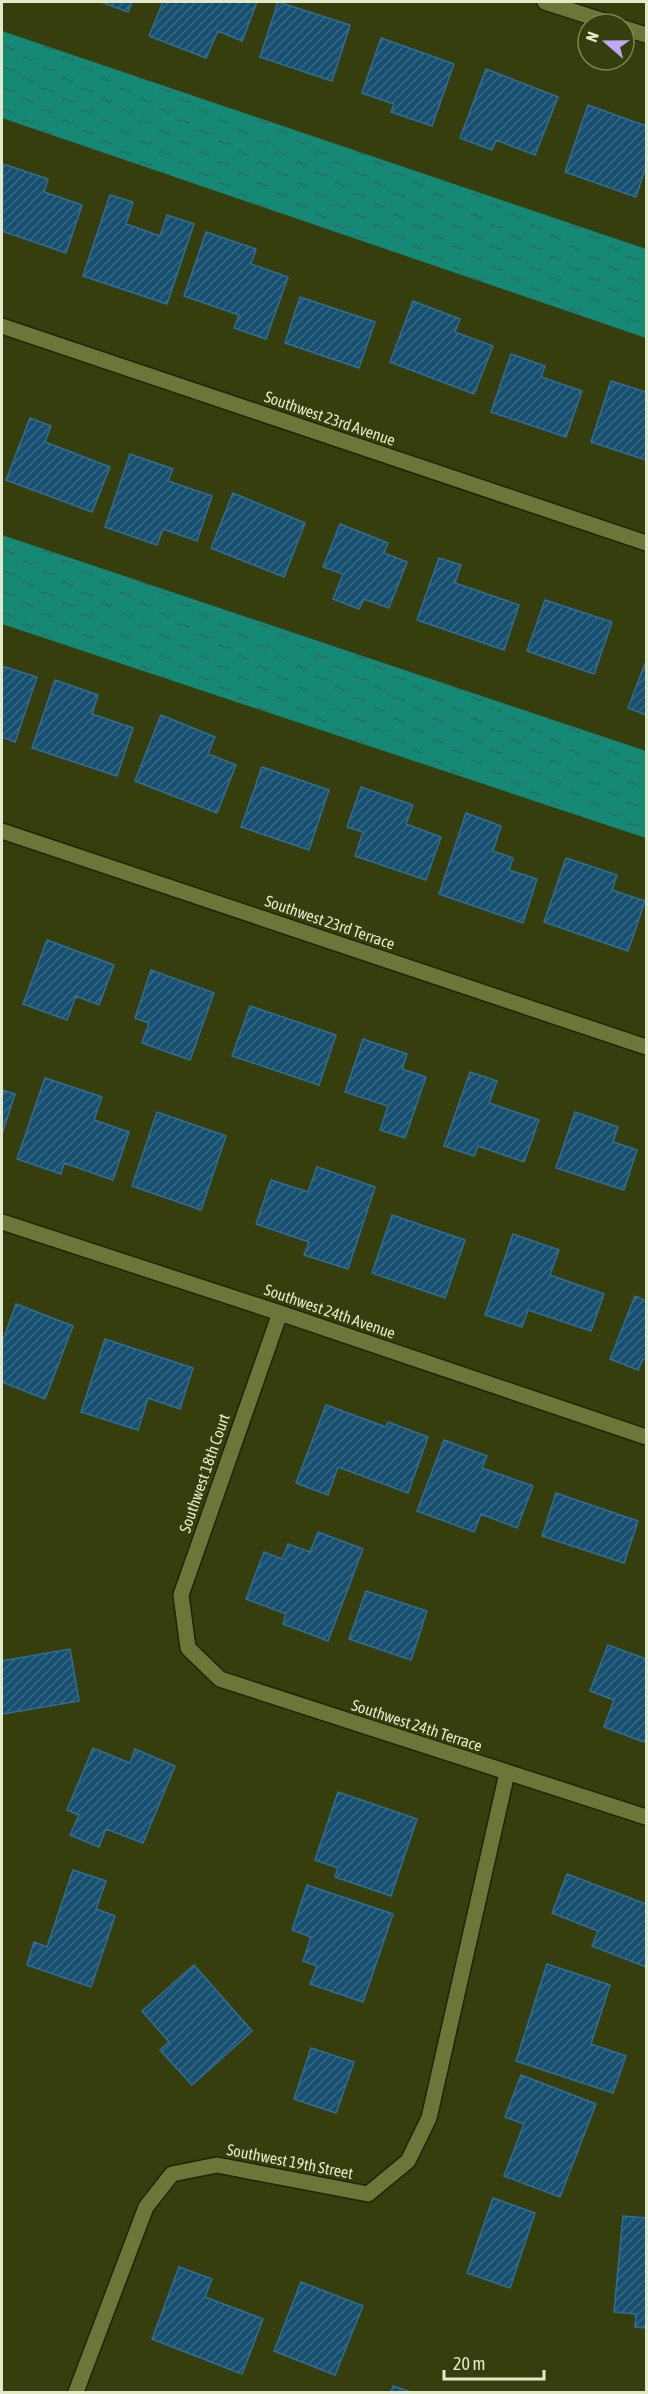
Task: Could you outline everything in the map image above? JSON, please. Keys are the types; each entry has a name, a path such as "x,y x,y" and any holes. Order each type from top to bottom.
{"street":[{"path":"545,2 576,12"},
{"name":"Southwest 23rd Avenue","path":"2,326 646,543"},
{"name":"Southwest 23rd Terrace","path":"2,831 646,1047"},
{"name":"Southwest 24th Avenue","path":"2,1222 646,1437"},
{"name":"Southwest 18th Court","path":"188,1648 181,1595 280,1313"},
{"name":"Southwest 24th Terrace","path":"188,1648 220,1679 646,1816"},
{"name":"Southwest 19th Street","path":"76,2392 146,2207 172,2174 217,2165 368,2194 408,2161 429,2118 507,1773"}],"water":[{"path":"2,31 646,249 646,338 2,118"},
{"path":"2,535 646,751 646,838 2,624"}],"building":[{"path":"101,2 132,2 128,12"},
{"path":"163,2 257,2 242,41 218,31 206,58 149,36"},
{"path":"278,2 350,25 332,81 260,57"},
{"path":"381,38 454,64 432,126 391,112 394,104 362,93"},
{"path":"486,69 558,97 535,155 496,140 492,150 460,138"},
{"path":"588,105 646,126 646,166 636,197 565,172"},
{"path":"3,164 48,179 44,192 82,205 66,253 2,231"},
{"path":"110,195 133,202 126,224 160,236 167,215 194,224 167,304 83,276"},
{"path":"206,232 256,249 251,264 288,277 266,339 234,328 239,315 184,296"},
{"path":"300,297 375,322 359,368 285,343"},
{"path":"413,301 460,319 455,332 493,346 474,394 390,362"},
{"path":"511,354 545,366 541,377 582,391 566,437 491,412"},
{"path":"611,381 646,392 646,460 591,442"},
{"path":"30,418 51,426 45,442 110,467 92,512 6,480"},
{"path":"130,454 173,469 168,481 212,496 197,541 163,529 157,545 105,527"},
{"path":"233,493 305,523 284,577 211,548"},
{"path":"340,524 388,543 384,553 407,562 389,608 364,599 359,609 333,599 343,574 323,567"},
{"path":"439,558 461,565 455,583 519,605 504,650 417,620"},
{"path":"545,600 612,622 594,674 527,651"},
{"path":"646,661 646,715 628,708"},
{"path":"2,666 37,677 15,742 2,737"},
{"path":"55,680 98,695 92,714 133,728 117,776 32,748"},
{"path":"161,715 215,737 208,754 236,765 217,813 135,781"},
{"path":"262,767 329,790 309,850 241,827"},
{"path":"361,787 413,805 406,824 441,837 426,880 355,856 363,832 347,827"},
{"path":"466,813 501,826 493,851 513,858 509,870 537,879 523,923 439,894"},
{"path":"566,858 617,875 612,890 645,901 628,951 544,922"},
{"path":"47,940 114,965 99,1005 76,996 67,1020 23,1004"},
{"path":"151,970 214,993 190,1060 142,1043 149,1023 135,1018"},
{"path":"250,1006 336,1035 319,1085 232,1056"},
{"path":"363,1039 407,1054 402,1069 426,1077 405,1138 380,1130 388,1106 345,1092"},
{"path":"470,1072 497,1081 489,1103 539,1120 524,1162 478,1146 474,1156 444,1146"},
{"path":"45,1078 102,1097 94,1120 129,1132 113,1180 64,1163 61,1174 17,1159"},
{"path":"2,1090 15,1094 2,1134"},
{"path":"157,1112 226,1136 201,1210 132,1186"},
{"path":"575,1112 618,1127 613,1142 637,1150 624,1190 556,1168"},
{"path":"317,1167 375,1187 348,1269 304,1255 309,1242 256,1224 271,1180 308,1192"},
{"path":"392,1215 465,1240 445,1298 372,1273"},
{"path":"513,1234 559,1250 550,1275 604,1294 591,1331 528,1310 522,1327 485,1315"},
{"path":"635,1296 646,1301 646,1360 643,1359 638,1370 610,1359"},
{"path":"16,1304 73,1326 45,1399 2,1382 2,1343"},
{"path":"105,1339 193,1368 180,1409 148,1398 138,1430 81,1412"},
{"path":"326,1405 386,1427 388,1422 428,1437 408,1493 338,1467 328,1495 296,1483"},
{"path":"444,1440 487,1456 482,1468 533,1486 517,1528 481,1514 474,1532 417,1511"},
{"path":"556,1493 638,1521 624,1563 542,1536"},
{"path":"318,1532 363,1549 328,1641 283,1624 286,1614 246,1599 264,1552 282,1559 288,1544 310,1552"},
{"path":"366,1591 427,1611 411,1660 349,1639"},
{"path":"608,1645 646,1659 646,1737 644,1742 604,1727 614,1700 590,1691"},
{"path":"70,1649 79,1701 2,1714 2,1661"},
{"path":"93,1748 130,1763 135,1749 175,1766 143,1843 106,1829 99,1847 70,1835 79,1815 67,1810"},
{"path":"338,1792 417,1819 391,1896 335,1877 338,1868 315,1860"},
{"path":"73,1870 106,1881 96,1909 115,1916 91,1987 27,1965 34,1942 47,1947"},
{"path":"567,1874 646,1904 646,1967 592,1946 598,1931 552,1913"},
{"path":"307,1885 393,1914 363,2002 310,1984 317,1966 303,1961 311,1937 292,1930"},
{"path":"547,1964 610,1985 591,2044 626,2056 613,2093 516,2061"},
{"path":"194,1965 252,2031 192,2085 160,2050 169,2042 142,2011"},
{"path":"311,2048 354,2062 336,2113 294,2099"},
{"path":"521,2075 596,2104 560,2197 504,2176 524,2124 505,2117"},
{"path":"493,2198 535,2213 510,2288 467,2273"},
{"path":"623,2216 646,2218 646,2328 635,2327 636,2314 614,2312"},
{"path":"179,2267 212,2279 205,2297 263,2319 242,2374 152,2339"},
{"path":"301,2282 363,2306 335,2375 274,2351"},
{"path":"393,2386 411,2392 391,2392"}]}
